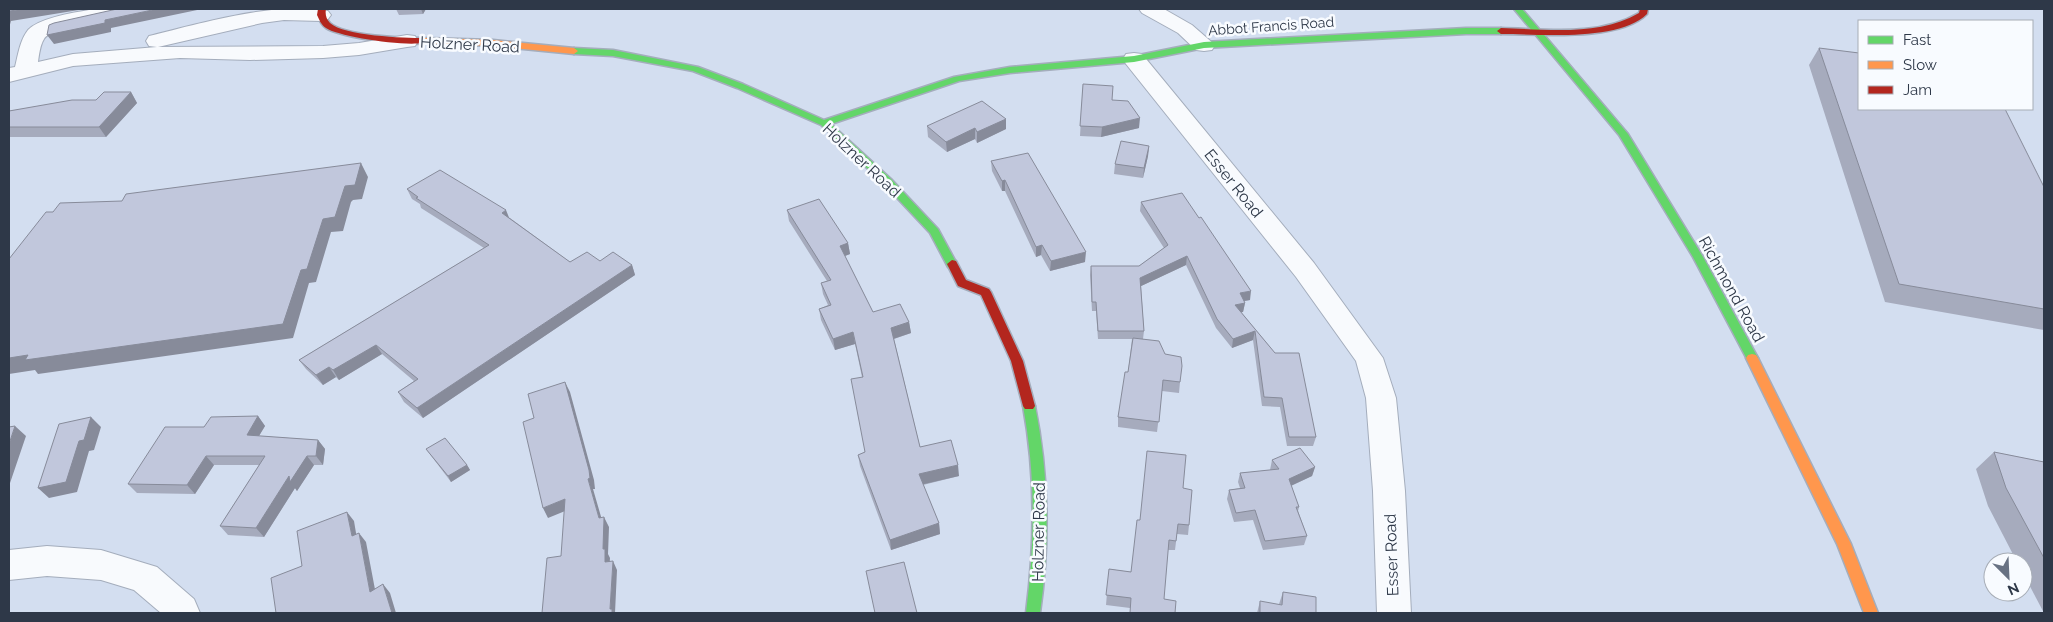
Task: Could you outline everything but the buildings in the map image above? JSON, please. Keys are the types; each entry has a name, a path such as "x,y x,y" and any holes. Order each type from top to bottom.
{"main road":[{"name":"Richmond Road","path":"1518,9 1623,134 1698,257 1767,387 1844,544 1871,613"},
{"name":"Abbot Francis Road","path":"1134,58 1204,45 1448,31 1594,31 1614,28 1633,22 1643,14 1644,9"},
{"name":"Holzner Road","path":"322,12 327,25 340,31 407,41 493,43 563,51 613,53 695,69 740,86 824,123 887,181 934,231 962,283 985,292 1011,344 1022,378 1034,429 1042,499 1038,573 1033,613"},
{"path":"824,123 957,79 1010,70 1134,58"}],"street":[{"path":"17,73 35,36 40,30 53,24 126,9"},
{"path":"206,30 269,9"},
{"path":"1148,9 1185,29 1204,45"},
{"path":"17,73 206,30 291,14 322,12"},
{"path":"250,54 289,36 322,12"},
{"path":"72,60 180,52 250,54 359,49 407,41"},
{"name":"Esser Road","path":"1134,58 1305,270 1370,358 1381,398 1389,491 1394,613"},
{"path":"9,565 47,561 101,565 145,578 182,610 183,613"}],"traffic: fast":[{"path":"1518,9 1623,134 1698,257 1752,358"},
{"path":"824,123 957,79 1010,70 1134,59 1204,45 1466,31 1501,31"},
{"path":"574,51 613,53 695,69 740,86 824,123 887,181 934,231 952,264"},
{"path":"1029,406 1038,459 1041,509 1039,560 1033,613"}],"traffic: slow":[{"path":"424,41 493,43 574,51"},
{"path":"1752,358 1844,544 1871,613"}],"traffic: jam":[{"path":"322,9 321,15 327,25 345,33 374,38 424,41"},
{"path":"1501,31 1575,32 1595,30 1630,22 1643,14 1644,9"},
{"path":"952,264 962,283 985,292 1017,361 1029,406"}]}
